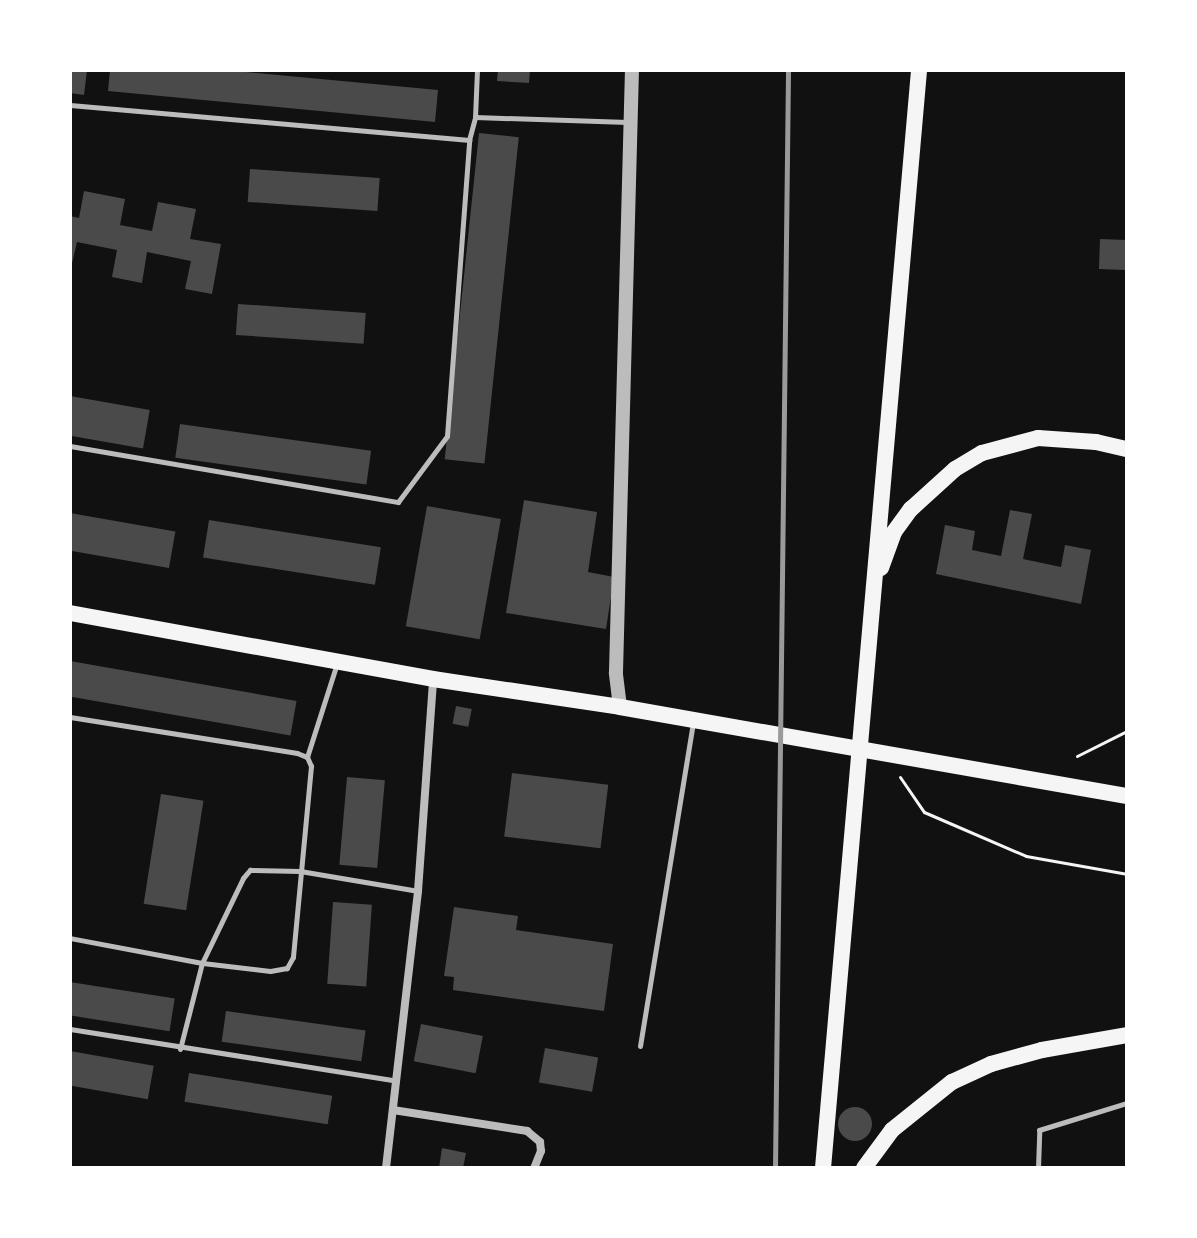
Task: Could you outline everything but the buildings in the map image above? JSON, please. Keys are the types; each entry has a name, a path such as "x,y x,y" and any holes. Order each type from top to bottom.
{"main road":[{"path":"823,1168 919,70"},
{"path":"872,600 894,532 911,509 955,469 982,453 1038,438 1096,442 1127,449"},
{"path":"70,613 433,679 620,707 1127,796"},
{"path":"864,1168 892,1130 952,1082 991,1064 1029,1053 1127,1035"}],"street":[{"path":"620,707 616,672 632,70"},
{"path":"386,1168 418,891 433,679"},
{"path":"393,1110 527,1131 540,1142 541,1151 534,1168"}],"lane":[{"path":"70,446 398,502 447,436 477,70"},
{"path":"70,105 469,140"},
{"path":"475,117 631,122"},
{"path":"70,938 202,963 270,971 287,968 293,957 311,766 307,757 338,662"},
{"path":"70,717 307,757"},
{"path":"640,1046 693,721"},
{"path":"180,1049 202,963 246,874 254,868 300,871 418,891"},
{"path":"70,1029 180,1049 398,1081"},
{"path":"1038,1168 1039,1130 1127,1103"}],"path":[{"path":"1077,756 1127,731"},
{"path":"900,777 924,812 1026,856 1127,874"}],"railway":[{"path":"775,1168 788,70"}]}
